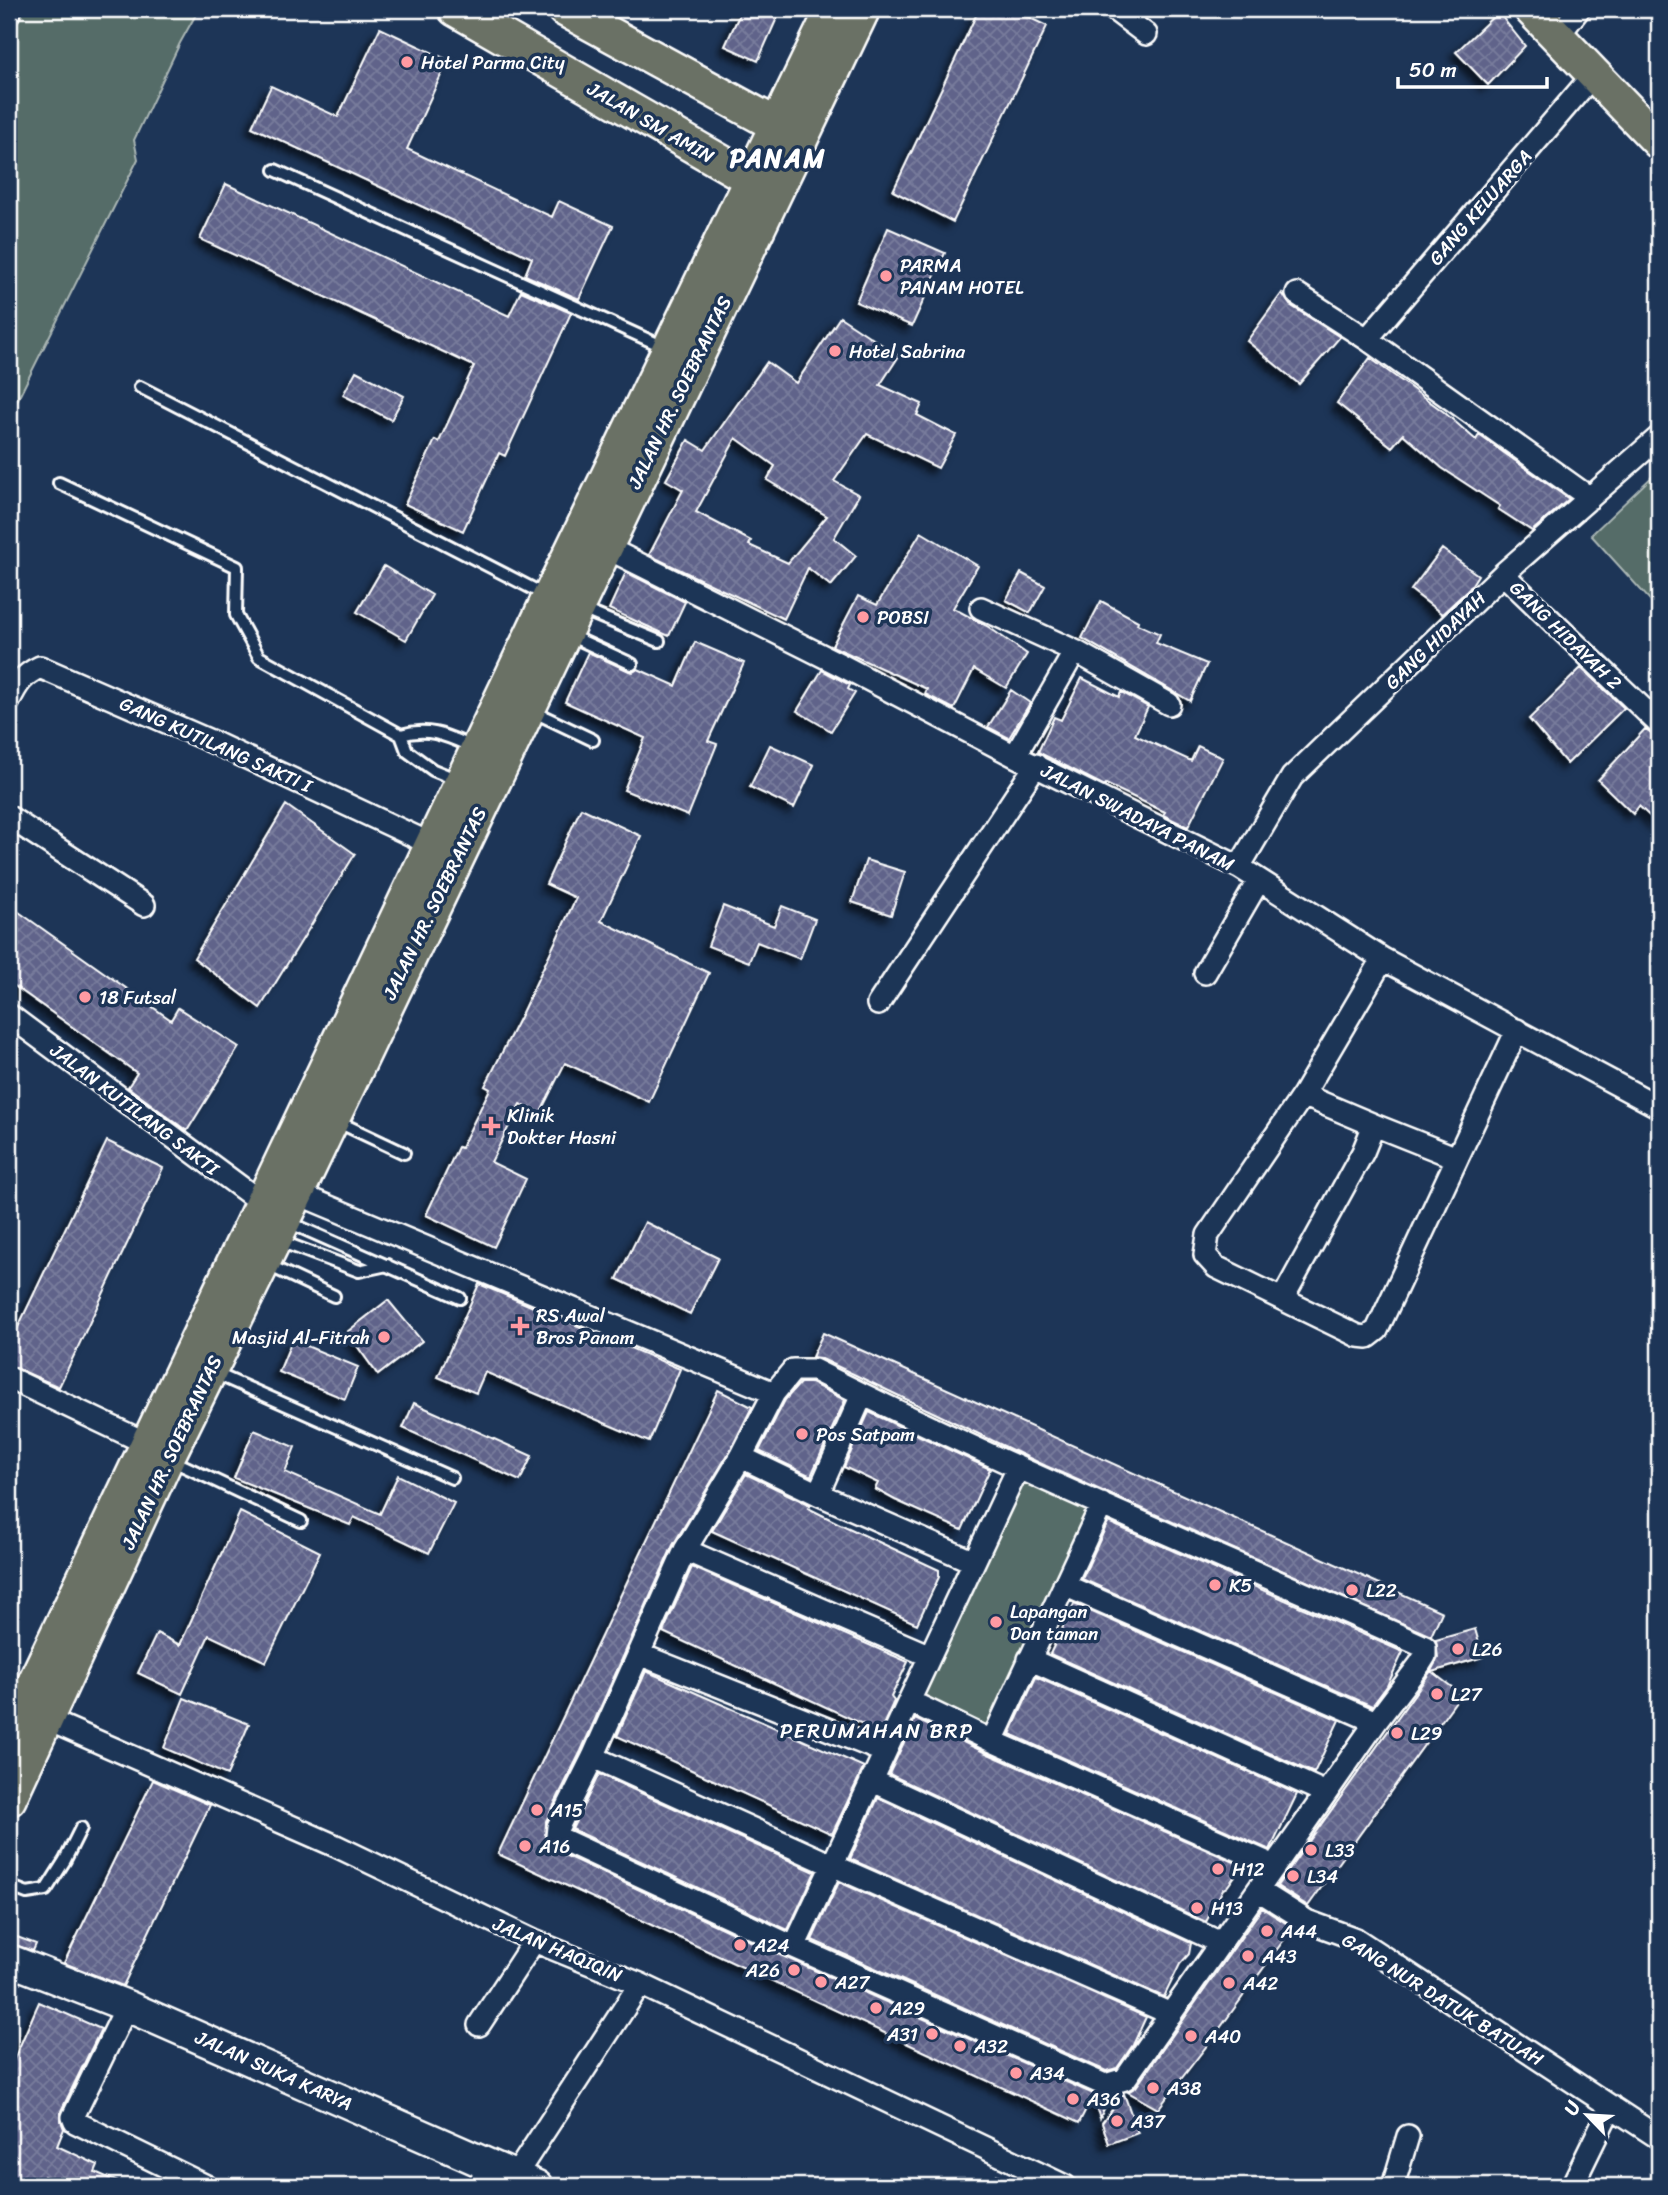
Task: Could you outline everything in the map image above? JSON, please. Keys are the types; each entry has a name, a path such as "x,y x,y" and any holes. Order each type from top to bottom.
{"main road":[{"name":"JALAN SM AMIN","path":"455,9 763,186"},
{"path":"564,9 789,132"},
{"name":"JALAN HR. SOEBRANTAS","path":"789,132 833,9"},
{"name":"JALAN HR. SOEBRANTAS","path":"9,1799 46,1719 158,1451 209,1371 276,1223 366,1016 433,845 462,782 478,749 605,547 763,186 789,132 863,9"},
{"path":"1531,9 1593,75 1655,129"},
{"name":"JALAN HR. SOEBRANTAS","path":"9,1736 331,1119 366,1016 527,709 563,612 670,350 763,186"},
{"name":"JALAN SUKA KARYA","path":"9,1959 127,2006 505,2178"}],"street":[{"path":"9,13 11,9"},
{"path":"1113,9 1146,34"},
{"path":"1558,36 1580,9"},
{"name":"GANG KELUARGA","path":"1367,339 1593,75"},
{"path":"1297,294 1367,339 1590,498"},
{"name":"GANG HIDAYAH","path":"1239,867 1292,777 1503,575 1659,437"},
{"name":"JALAN SWADAYA PANAM","path":"605,547 839,664 1014,756 1239,867 1383,959 1659,1107"},
{"name":"GANG HIDAYAH 2","path":"1503,575 1659,724"},
{"path":"981,608 1075,651 1169,704"},
{"path":"1014,756 1075,651"},
{"name":"GANG KUTILANG SAKTI I","path":"9,701 17,684 27,673 40,667 217,744 433,845"},
{"path":"878,1004 1036,765"},
{"path":"9,817 144,905"},
{"path":"1205,973 1259,880"},
{"path":"1383,959 1303,1095 1208,1235 1205,1255 1216,1267 1359,1336 1368,1337 1377,1330 1517,1030"},
{"name":"JALAN KUTILANG SAKTI","path":"9,1014 276,1223 774,1393"},
{"path":"1303,1095 1457,1158"},
{"path":"1283,1298 1363,1152 1374,1125"},
{"path":"793,1370 814,1370 1017,1468 1425,1647 1425,1656 1420,1664 1376,1722 1125,2079 1105,2085 794,1947 557,1836 558,1828 593,1757 685,1550 741,1457 774,1393 793,1370"},
{"path":"9,1378 158,1451"},
{"path":"818,1494 862,1395"},
{"path":"741,1457 974,1562"},
{"path":"794,1947 1017,1468"},
{"path":"992,1741 1102,1504"},
{"path":"685,1550 930,1656"},
{"path":"1064,1585 1376,1722"},
{"path":"639,1654 885,1752"},
{"path":"1029,1659 1326,1793"},
{"path":"909,1701 992,1741 1275,1866"},
{"name":"JALAN HAQIQIN","path":"46,1719 336,1846 534,1941 640,1984 1065,2186"},
{"path":"593,1757 832,1866 1171,2014"},
{"path":"871,1780 1221,1943"},
{"name":"GANG NUR DATUK BATUAH","path":"1258,1890 1307,1921 1356,1939 1659,2138"},
{"path":"479,2025 534,1941"},
{"path":"505,2178 640,1984"},
{"path":"127,2006 73,2117 75,2122 206,2186"},
{"path":"1572,2186 1611,2106"},
{"path":"1393,2186 1408,2136"}],"lane":[{"path":"275,170 670,350"},
{"path":"140,387 563,612 632,664"},
{"path":"59,483 237,567 236,615 259,657 401,735 407,751 433,770 462,782"},
{"path":"563,612 659,641"},
{"path":"527,709 593,740"},
{"path":"401,735 418,730 447,736 478,749"},
{"path":"331,1119 404,1153"},
{"path":"276,1223 387,1265 460,1298"},
{"path":"276,1223 359,1270 387,1265"},
{"path":"276,1223 334,1296"},
{"path":"209,1371 452,1478"},
{"path":"158,1451 301,1521"},
{"path":"9,1886 27,1893 46,1890 81,1828"}],"green space":[{"path":"22,9 199,9 134,140 138,159 9,417 9,34"},
{"path":"1659,470 1659,610 1591,535"},
{"name":"Lapangan Dan taman","path":"1018,1468 1102,1504 992,1741 909,1701"}],"building":[{"path":"742,9 781,9 758,61 725,46"},
{"path":"979,9 1011,9 1047,26 953,222 893,191"},
{"path":"1498,12 1525,46 1488,85 1456,52"},
{"path":"380,28 448,60 407,149 552,217 559,201 613,226 579,299 525,275 532,258 252,127 271,86 338,117"},
{"path":"226,184 509,316 521,291 571,313 505,456 499,453 463,531 405,504 435,440 439,442 474,366 200,239"},
{"path":"888,228 945,253 912,326 856,302"},
{"path":"1282,293 1290,305 1340,337 1299,384 1247,341"},
{"path":"840,317 899,356 880,385 922,404 917,415 956,435 938,468 867,434 834,481 859,495 834,538 856,556 831,586 808,568 784,619 649,555 683,490 666,480 688,440 705,450 767,362 796,383","holes":["736,438 775,466 767,480 827,516 788,563 749,545 751,541 696,512"]},
{"path":"1370,358 1444,412 1476,440 1479,435 1569,499 1532,531 1498,509 1500,506 1442,468 1403,434 1392,447 1337,403"},
{"path":"356,371 404,396 391,420 343,395"},
{"path":"921,532 978,566 953,608 987,626 1027,654 1006,688 974,669 954,709 925,694 927,689 832,646 858,596 877,605"},
{"path":"1442,549 1478,575 1469,589 1442,614 1411,590"},
{"path":"384,566 432,595 406,640 357,612"},
{"path":"626,572 685,602 669,636 609,609"},
{"path":"1021,573 1045,586 1030,613 1006,600"},
{"path":"1101,601 1138,621 1137,624 1160,634 1156,643 1207,664 1190,701 1082,638"},
{"path":"695,642 744,663 708,741 717,744 688,816 624,790 645,738 565,702 588,652 629,671 638,669 676,686"},
{"path":"1581,668 1624,708 1567,764 1529,719"},
{"path":"822,670 850,685 848,689 855,693 831,731 797,711"},
{"path":"1082,678 1119,697 1121,692 1148,707 1135,735 1191,761 1198,746 1223,758 1188,827 1163,815 1165,812 1106,784 1105,786 1038,752 1054,717 1061,720"},
{"path":"1011,690 1030,703 1009,738 988,727"},
{"path":"1645,729 1659,737 1659,825 1639,806 1633,814 1598,780"},
{"path":"770,745 814,765 794,808 750,787"},
{"path":"286,805 355,854 260,1008 194,958"},
{"path":"581,808 641,836 601,921 709,973 649,1102 565,1063 540,1113 520,1104 491,1162 526,1179 494,1247 426,1215 458,1147 461,1148 490,1089 485,1086 576,898 546,884"},
{"path":"866,860 905,872 891,915 852,902"},
{"path":"9,905 171,1020 178,1008 239,1047 187,1131 128,1087 137,1073 9,982"},
{"path":"723,906 774,926 782,906 815,919 800,959 757,942 749,962 708,946"},
{"path":"107,1141 163,1168 59,1387 9,1365 9,1346"},
{"path":"645,1222 718,1258 690,1314 617,1279"},
{"name":"RS Awal Bros Panam","path":"479,1284 680,1369 649,1442 485,1372 476,1393 438,1377"},
{"name":"Masjid Al-Fitrah","path":"388,1300 422,1341 378,1375 347,1332"},
{"path":"823,1333 1442,1612 1431,1636 1046,1466 820,1358 812,1357"},
{"path":"292,1340 358,1367 345,1399 279,1372"},
{"name":"Pos Satpam","path":"800,1383 811,1383 845,1400 811,1476 759,1451 785,1400"},
{"path":"718,1390 752,1407 730,1451 673,1545 581,1751 546,1821 545,1843 551,1849 789,1959 1100,2097 1109,2097 1100,2118 1092,2097 1079,2123 498,1854"},
{"path":"414,1403 532,1456 520,1481 403,1428"},
{"path":"869,1412 990,1469 962,1530 895,1500 875,1489 878,1483 844,1467"},
{"path":"254,1430 295,1447 285,1472 380,1514 398,1475 454,1503 429,1553 354,1517 350,1525 234,1478"},
{"path":"746,1474 810,1505 808,1508 838,1523 939,1570 939,1577 917,1624 712,1531"},
{"path":"240,1512 320,1552 266,1662 209,1635 182,1694 138,1673 157,1633 180,1645"},
{"path":"1108,1522 1403,1652 1387,1686 1372,1706 1082,1579"},
{"path":"692,1567 908,1662 891,1697 894,1701 880,1732 663,1632"},
{"path":"1074,1604 1339,1720 1314,1773 1050,1654"},
{"path":"1475,1629 1483,1657 1432,1672 1461,1694 1308,1906 1277,1886 1431,1671 1438,1658 1436,1640"},
{"path":"646,1671 864,1767 832,1834 617,1736"},
{"path":"1036,1677 1297,1794 1270,1850 1010,1734"},
{"path":"184,1698 249,1724 227,1775 164,1748"},
{"path":"915,1719 1239,1864 1237,1873 1223,1889 1206,1922 889,1774"},
{"path":"599,1774 815,1872 788,1930 572,1829"},
{"path":"153,1780 210,1805 123,1986 64,1963"},
{"path":"878,1798 1191,1943 1189,1954 1180,1964 1164,1997 850,1859"},
{"path":"839,1882 1146,2017 1133,2045 1117,2068 1106,2071 812,1940"},
{"path":"1262,1908 1292,1927 1291,1930 1215,2035 1158,2109 1128,2092 1136,2087"},
{"path":"9,1934 36,1944 33,1951 9,1943"},
{"path":"39,2002 101,2029 61,2111 64,2129 57,2146 98,2165 95,2172 127,2186 67,2186 44,2176 39,2186 9,2186 9,2071"},
{"name":"A37","path":"1124,2094 1138,2133 1109,2144 1102,2123"}],"place":[{"name":"Hotel Parma City","path":"407,62"},
{"name":"PARMA PANAM HOTEL","path":"886,276"},
{"name":"Hotel Sabrina","path":"835,351"},
{"name":"POBSI","path":"863,617"},
{"name":"18 Futsal","path":"85,997"},
{"name":"Klinik Dokter Hasni","path":"491,1126"},
{"name":"RS Awal Bros Panam","path":"520,1326"},
{"name":"Masjid Al-Fitrah","path":"384,1337"},
{"name":"Pos Satpam","path":"802,1434"},
{"name":"K5","path":"1215,1585"},
{"name":"L22","path":"1352,1590"},
{"name":"Lapangan Dan taman","path":"996,1622"},
{"name":"L26","path":"1458,1649"},
{"name":"L27","path":"1437,1694"},
{"name":"L29","path":"1397,1733"},
{"name":"A15","path":"537,1810"},
{"name":"A16","path":"525,1846"},
{"name":"L33","path":"1311,1850"},
{"name":"H12","path":"1218,1869"},
{"name":"L34","path":"1293,1876"},
{"name":"H13","path":"1197,1908"},
{"name":"A44","path":"1267,1931"},
{"name":"A24","path":"740,1945"},
{"name":"A43","path":"1248,1956"},
{"name":"A26","path":"794,1970"},
{"name":"A27","path":"821,1982"},
{"name":"A42","path":"1229,1983"},
{"name":"A29","path":"876,2008"},
{"name":"A31","path":"932,2034"},
{"name":"A40","path":"1191,2036"},
{"name":"A32","path":"960,2046"},
{"name":"A34","path":"1016,2073"},
{"name":"A38","path":"1153,2088"},
{"name":"A36","path":"1073,2099"},
{"name":"A37","path":"1117,2121"}],"district":[{"name":"PANAM","path":"778,158"},
{"name":"PERUMAHAN BRP","path":"877,1731"}]}
